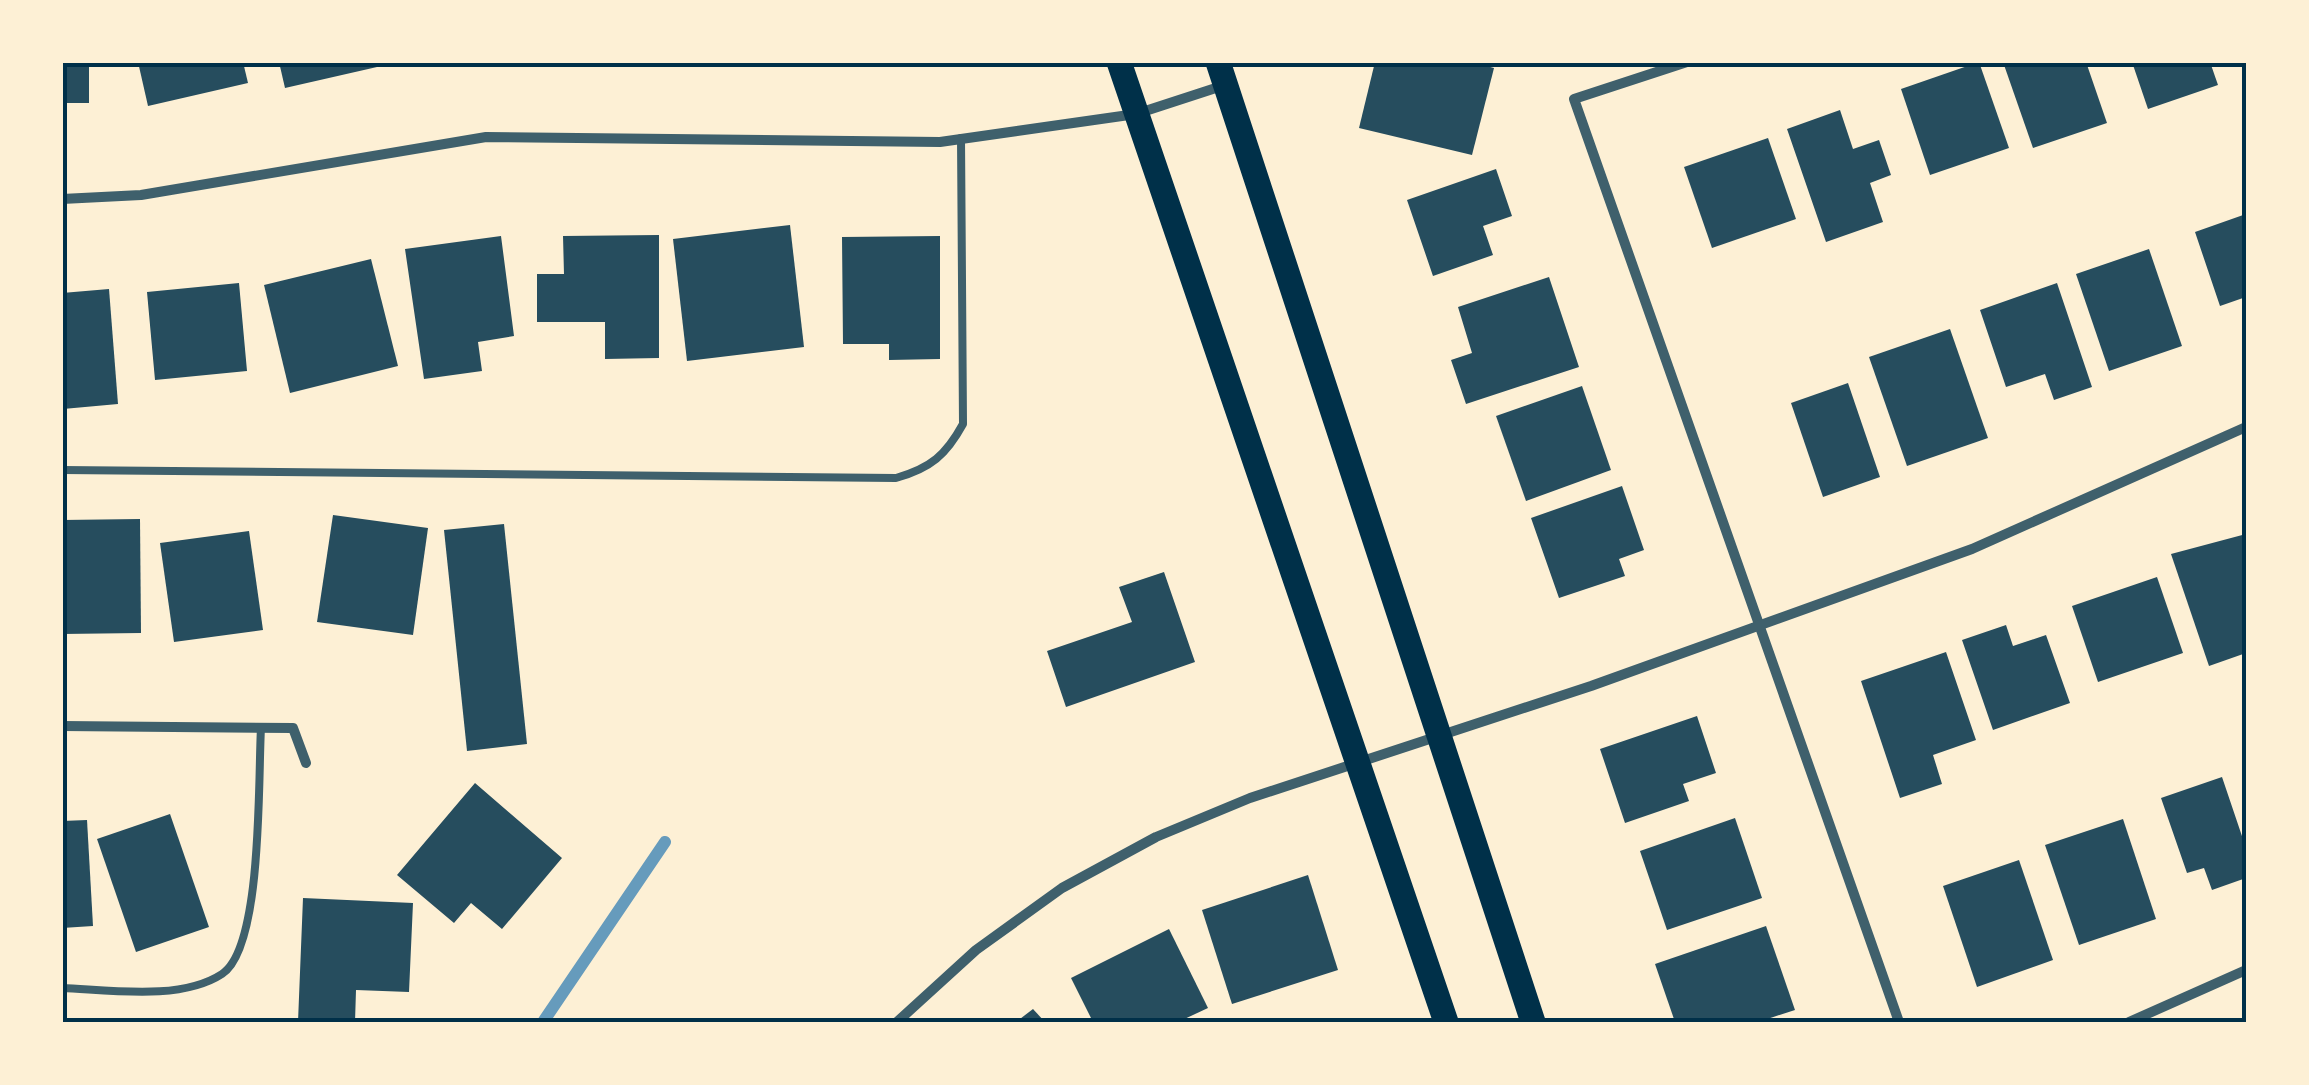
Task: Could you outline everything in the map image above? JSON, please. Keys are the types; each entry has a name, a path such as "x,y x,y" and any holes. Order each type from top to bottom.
{"main road":[{"path":"1119,62 1446,1022"},
{"path":"1221,74 1533,1022"}],"street":[{"path":"1686,62 1574,99 1898,1022"},
{"path":"62,199 141,195 486,138 940,142 1136,114 1221,74"},
{"path":"897,1022 976,950 1062,888 1156,837 1250,798 1760,626 1972,549 2246,427"},
{"path":"62,726 294,728 306,764"},
{"path":"2129,1022 2246,970"}],"lane":[{"path":"62,470 896,478 926,470 949,450 964,424 961,138"},
{"path":"62,988 189,988 225,973 241,950 250,918 260,728"}],"building":[{"path":"62,62 89,62 89,103 62,103"},
{"path":"138,62 243,62 248,83 148,106"},
{"path":"279,62 376,62 377,67 285,88"},
{"path":"1375,62 1472,62 1494,68 1472,155 1359,128"},
{"path":"1979,62 2009,148 1930,175 1901,89"},
{"path":"2003,62 2086,62 2107,123 2033,148"},
{"path":"2132,62 2210,62 2218,85 2148,109"},
{"path":"1840,110 1853,149 1879,140 1891,175 1870,183 1883,222 1826,242 1787,129"},
{"path":"1768,138 1796,219 1712,248 1684,167"},
{"path":"1496,169 1512,216 1483,226 1493,255 1433,276 1407,200"},
{"path":"2246,214 2246,305 2243,298 2220,306 2195,232"},
{"path":"790,225 804,347 687,361 673,239"},
{"path":"659,235 659,358 605,359 605,322 537,322 537,274 564,274 563,236"},
{"path":"501,236 514,336 478,342 482,371 424,379 405,249"},
{"path":"940,236 940,359 889,360 889,344 843,344 842,237"},
{"path":"2149,249 2182,346 2109,371 2076,274"},
{"path":"371,259 398,366 290,393 264,285"},
{"path":"1549,277 1579,367 1466,404 1451,360 1472,353 1458,307"},
{"path":"239,283 247,371 155,380 147,292"},
{"path":"2057,283 2092,387 2054,400 2045,374 2006,387 1980,310"},
{"path":"109,289 118,404 63,409 62,293"},
{"path":"1950,329 1988,438 1907,466 1869,357"},
{"path":"1848,383 1880,477 1823,497 1791,403"},
{"path":"1582,386 1611,470 1526,501 1496,416"},
{"path":"1622,486 1644,550 1619,559 1625,576 1559,598 1531,518"},
{"path":"333,515 428,528 413,635 317,622"},
{"path":"140,519 141,633 62,634 62,520"},
{"path":"504,524 527,744 467,751 444,530"},
{"path":"249,531 263,630 174,642 160,543"},
{"path":"2246,534 2246,653 2209,666 2171,554"},
{"path":"1164,572 1195,662 1066,707 1047,651 1132,622 1119,587"},
{"path":"2157,577 2183,653 2098,682 2072,606"},
{"path":"2006,625 2013,646 2046,635 2070,703 1993,730 1962,640"},
{"path":"1946,652 1976,740 1933,755 1942,784 1900,798 1861,681"},
{"path":"1697,716 1716,773 1683,784 1689,801 1625,823 1600,749"},
{"path":"2222,777 2246,848 2246,878 2212,890 2204,868 2187,873 2161,798"},
{"path":"475,783 562,858 502,929 471,903 454,923 397,875"},
{"path":"170,814 209,927 136,952 97,839"},
{"path":"1735,818 1762,898 1667,930 1640,851"},
{"path":"2123,819 2156,919 2079,945 2045,845"},
{"path":"87,820 93,926 62,928 62,821"},
{"path":"2019,860 2053,960 1977,987 1943,886"},
{"path":"1308,875 1338,970 1232,1004 1202,910"},
{"path":"303,898 413,903 409,992 356,990 355,1022 298,1022"},
{"path":"1766,926 1795,1010 1758,1022 1675,1022 1655,964"},
{"path":"1169,929 1208,1008 1178,1022 1093,1022 1071,978"},
{"path":"1033,1009 1045,1022 1016,1022"}],"waterway":[{"path":"543,1022 665,842"}]}
